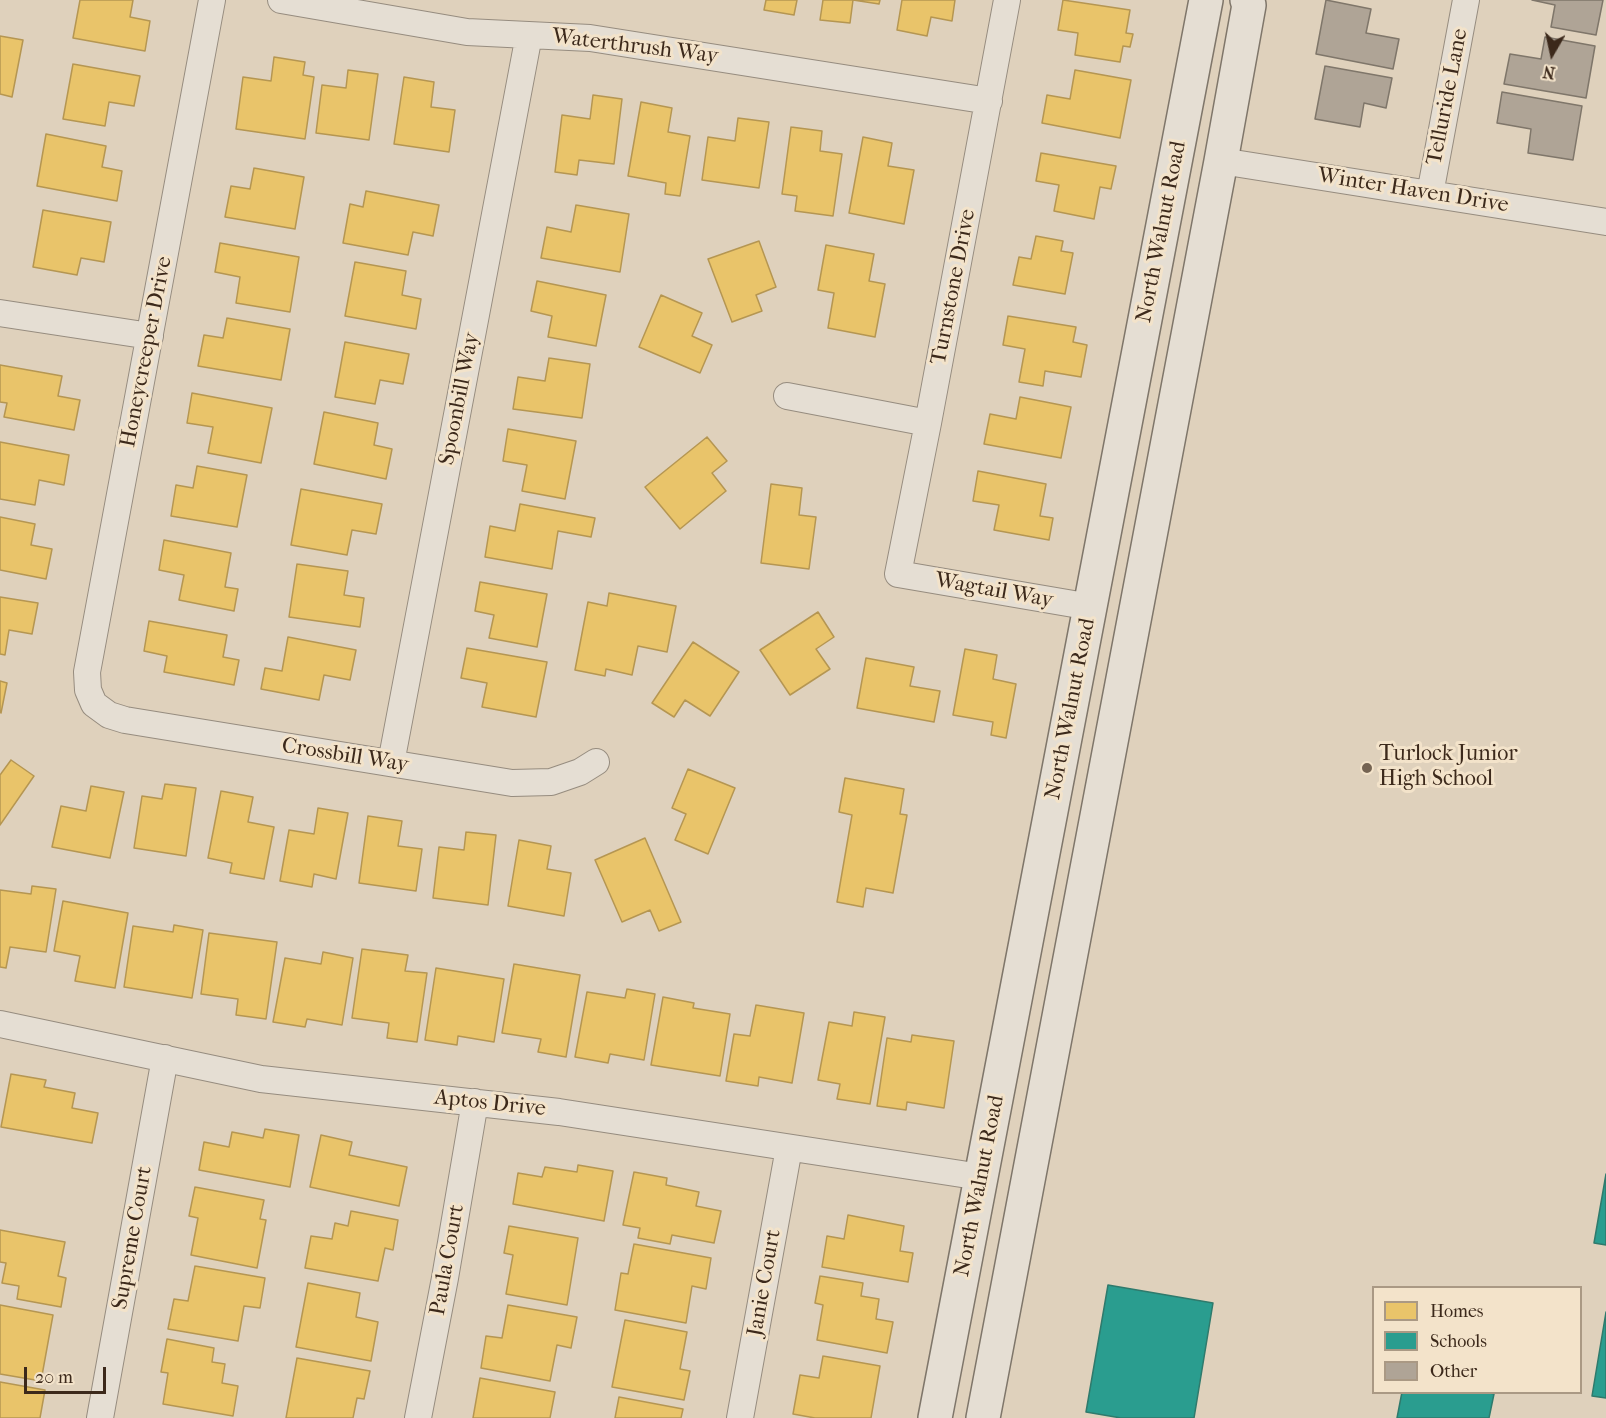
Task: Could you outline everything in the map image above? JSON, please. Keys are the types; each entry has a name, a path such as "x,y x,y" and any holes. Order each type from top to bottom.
{"street":[{"name":"Honeycreeper Drive","path":"94,704 88,690 87,672 212,0"},
{"name":"Waterthrush Way","path":"281,0 438,28 495,34 590,38 989,101"},
{"name":"Turnstone Drive","path":"898,574 1007,0"},
{"name":"North Walnut Road","path":"935,1418 1206,0"},
{"name":"North Walnut Road","path":"983,1418 1221,161 1249,5 1247,0"},
{"name":"Telluride Lane","path":"1430,194 1466,0"},
{"name":"Spoonbill Way","path":"391,764 529,35"},
{"name":"Winter Haven Drive","path":"1221,161 1606,222"},
{"path":"0,313 150,336"},
{"path":"787,396 928,423"},
{"name":"Wagtail Way","path":"898,574 1091,608"},
{"name":"Crossbill Way","path":"94,704 109,715 125,720 512,783 534,783 567,778 596,762"},
{"name":"Aptos Drive","path":"0,1023 261,1079 559,1112 981,1177"},
{"name":"Supreme Court","path":"100,1418 165,1058"},
{"name":"Paula Court","path":"418,1418 475,1102"},
{"name":"Janie Court","path":"740,1418 789,1148"}],"building: Homes":[{"path":"80,0 133,0 130,17 150,21 145,51 73,38"},
{"path":"766,0 797,0 794,15 764,10"},
{"path":"823,0 853,0 850,23 820,20"},
{"path":"853,0 880,0 879,4"},
{"path":"902,0 955,0 952,21 931,17 927,36 897,30"},
{"path":"1063,0 1130,10 1126,33 1133,34 1130,47 1123,46 1120,62 1075,55 1078,33 1058,30"},
{"path":"0,36 23,40 12,97 0,94"},
{"path":"274,57 305,62 303,75 314,77 305,139 236,129 243,77 271,81"},
{"path":"73,64 140,76 134,106 109,102 105,126 63,119"},
{"path":"348,70 378,74 369,140 316,133 322,85 346,88"},
{"path":"1075,70 1131,80 1120,138 1042,123 1047,95 1070,99"},
{"path":"404,77 434,82 431,107 455,110 449,152 394,144"},
{"path":"593,95 622,99 614,164 579,160 577,175 555,172 562,115 590,119"},
{"path":"641,102 672,108 668,132 690,136 680,196 665,194 666,183 628,176"},
{"path":"738,118 769,122 759,188 702,180 708,137 735,141"},
{"path":"791,127 822,131 820,151 842,154 833,216 795,211 797,196 782,194"},
{"path":"46,134 106,146 102,167 122,171 117,201 37,186"},
{"path":"863,137 892,143 888,166 914,170 904,224 849,213"},
{"path":"1041,153 1116,166 1111,189 1100,187 1094,219 1054,211 1059,185 1036,181"},
{"path":"254,168 304,177 295,229 225,217 231,186 250,189"},
{"path":"366,191 439,205 433,236 413,232 408,255 343,243 350,204 363,207"},
{"path":"576,205 629,214 620,272 541,258 547,227 571,232"},
{"path":"43,210 111,222 104,262 81,258 77,275 33,267"},
{"path":"1036,236 1063,241 1061,251 1073,253 1065,294 1013,285 1019,257 1031,259"},
{"path":"759,241 776,287 756,295 762,311 732,322 708,259"},
{"path":"220,243 299,257 290,312 236,303 240,277 215,272"},
{"path":"826,245 874,254 869,281 885,284 875,337 828,328 834,293 818,290"},
{"path":"355,262 406,271 402,295 421,299 416,329 345,316"},
{"path":"537,281 606,295 596,346 548,337 552,316 531,311"},
{"path":"661,295 702,313 692,336 712,345 700,373 639,347"},
{"path":"1008,316 1076,327 1073,342 1087,345 1081,377 1045,371 1043,386 1019,382 1025,349 1003,345"},
{"path":"227,318 290,329 281,380 198,366 204,335 223,338"},
{"path":"345,342 409,354 403,384 380,380 375,404 335,397"},
{"path":"549,358 590,364 582,418 513,409 518,377 545,381"},
{"path":"0,365 62,376 58,396 80,400 74,430 4,417 7,403 0,402"},
{"path":"192,393 272,408 261,463 208,453 213,427 187,423"},
{"path":"1020,397 1071,407 1061,458 984,444 990,414 1016,419"},
{"path":"324,412 378,423 374,445 392,449 386,479 314,464"},
{"path":"508,429 576,441 565,499 522,491 527,465 503,461"},
{"path":"707,437 727,461 712,473 726,491 680,529 645,487"},
{"path":"0,442 69,455 64,485 39,480 35,505 0,499"},
{"path":"197,466 247,475 237,527 171,516 176,485 193,488"},
{"path":"978,471 1046,484 1040,516 1053,518 1049,540 994,530 999,505 973,501"},
{"path":"771,484 802,488 799,515 816,517 809,569 761,563"},
{"path":"301,489 382,504 376,534 352,530 347,555 291,545"},
{"path":"520,504 595,518 591,537 558,531 552,569 485,557 490,526 515,531"},
{"path":"0,517 35,524 31,545 52,549 46,579 0,570"},
{"path":"164,540 231,553 225,587 238,589 234,611 179,600 184,575 159,570"},
{"path":"297,564 348,571 344,595 364,598 360,627 289,617"},
{"path":"480,582 547,594 537,647 489,638 494,615 475,611"},
{"path":"609,593 676,606 667,652 638,646 632,675 606,669 605,676 575,670 588,602 607,606"},
{"path":"0,597 38,603 32,634 9,630 5,655 0,654"},
{"path":"818,612 834,637 816,649 830,669 790,695 760,650"},
{"path":"149,621 227,635 223,657 239,660 234,685 164,672 167,656 144,651"},
{"path":"288,637 356,650 350,680 324,675 319,700 261,689 265,668 282,671"},
{"path":"693,642 739,672 710,716 685,700 674,717 652,703"},
{"path":"467,648 547,662 536,717 482,707 487,683 461,678"},
{"path":"965,649 997,655 993,679 1016,684 1006,738 991,735 993,722 953,715"},
{"path":"866,658 914,667 910,686 940,691 934,722 857,708"},
{"path":"0,681 7,683 1,713 0,712"},
{"path":"11,760 34,776 0,825 0,775"},
{"path":"688,769 735,788 708,854 675,840 686,814 672,808"},
{"path":"845,778 904,789 900,814 907,815 893,893 866,888 863,907 837,902 852,815 839,812"},
{"path":"165,784 196,788 186,856 134,848 142,796 162,799"},
{"path":"91,786 124,792 110,858 52,847 61,806 86,811"},
{"path":"221,791 253,797 248,822 274,827 264,879 230,873 232,863 208,858"},
{"path":"318,808 348,813 336,879 314,874 312,887 280,881 289,830 314,834"},
{"path":"368,816 402,821 398,846 422,849 416,891 359,883"},
{"path":"466,832 496,835 488,905 433,898 439,847 464,850"},
{"path":"645,838 681,922 659,931 650,910 622,922 595,860"},
{"path":"519,840 551,846 547,869 571,873 564,916 508,906"},
{"path":"32,886 56,889 46,952 10,947 6,968 0,967 0,890 31,894"},
{"path":"63,901 128,913 115,988 75,981 80,956 54,951"},
{"path":"174,925 203,930 192,998 124,987 133,926 173,932"},
{"path":"209,933 277,942 266,1019 236,1015 238,999 201,994"},
{"path":"362,949 408,955 405,971 427,973 417,1042 387,1038 389,1023 352,1018"},
{"path":"323,952 353,958 342,1025 307,1019 305,1027 273,1022 285,958 321,964"},
{"path":"514,964 580,975 566,1057 538,1052 541,1039 502,1033"},
{"path":"436,968 504,979 494,1042 458,1036 457,1045 425,1040"},
{"path":"627,989 655,994 644,1060 610,1054 608,1063 575,1057 587,992 625,998"},
{"path":"663,997 694,1003 693,1008 730,1014 720,1076 651,1065"},
{"path":"756,1005 804,1013 792,1083 759,1077 758,1086 726,1081 734,1034 750,1036"},
{"path":"854,1012 885,1017 870,1104 837,1099 840,1084 818,1080 829,1022 852,1026"},
{"path":"912,1035 954,1041 944,1108 907,1102 906,1110 877,1106 887,1038 911,1042"},
{"path":"11,1074 46,1080 44,1087 75,1093 72,1108 98,1113 92,1143 1,1127"},
{"path":"265,1129 299,1135 290,1187 199,1170 204,1142 229,1147 232,1132 263,1138"},
{"path":"321,1135 352,1142 349,1155 407,1167 399,1206 310,1187"},
{"path":"578,1165 613,1171 604,1221 513,1204 518,1173 542,1177 545,1167 577,1172"},
{"path":"634,1172 667,1178 666,1185 699,1192 696,1206 721,1211 714,1243 672,1235 670,1244 638,1238 640,1228 623,1225"},
{"path":"195,1187 264,1200 260,1219 266,1220 257,1268 191,1255 198,1218 189,1216"},
{"path":"351,1211 398,1220 393,1250 385,1248 378,1281 305,1268 311,1236 332,1239 335,1223 348,1226"},
{"path":"848,1215 904,1226 900,1251 913,1253 908,1282 822,1267 827,1236 844,1239"},
{"path":"509,1226 578,1238 567,1305 506,1294 513,1255 504,1253"},
{"path":"0,1230 65,1242 58,1276 66,1278 61,1307 17,1299 19,1286 2,1283 6,1263 0,1262"},
{"path":"634,1244 711,1258 706,1289 692,1286 686,1323 615,1310 621,1273 628,1274"},
{"path":"195,1266 265,1278 260,1308 244,1306 238,1341 168,1329 174,1299 188,1301"},
{"path":"820,1276 863,1283 861,1296 879,1299 876,1319 893,1322 887,1353 817,1340 823,1305 815,1303"},
{"path":"308,1283 360,1293 356,1317 378,1322 371,1361 296,1347"},
{"path":"0,1305 53,1315 41,1381 0,1374"},
{"path":"508,1305 577,1317 571,1348 557,1345 550,1381 481,1368 486,1336 502,1338"},
{"path":"625,1320 687,1332 680,1369 690,1371 684,1400 612,1387"},
{"path":"167,1339 214,1348 212,1362 225,1364 222,1383 238,1386 233,1416 163,1404 168,1373 161,1372"},
{"path":"823,1356 880,1366 871,1418 815,1418 793,1414 800,1375 819,1378"},
{"path":"297,1358 370,1371 364,1399 357,1398 353,1418 286,1418"},
{"path":"480,1378 555,1392 550,1418 473,1418"},
{"path":"0,1382 45,1390 40,1418 0,1418"},
{"path":"619,1397 683,1409 681,1418 615,1418"}],"building: Schools":[{"path":"1606,1174 1606,1245 1594,1243"},
{"path":"1108,1285 1213,1303 1194,1418 1121,1418 1086,1412"},
{"path":"1606,1312 1606,1398 1592,1396"},
{"path":"1402,1394 1494,1394 1489,1418 1397,1418"}],"building: Other":[{"path":"1326,0 1371,9 1366,33 1399,39 1393,69 1316,54"},
{"path":"1532,0 1603,0 1596,35 1551,27 1555,5"},
{"path":"1545,37 1595,46 1586,98 1504,84 1510,54 1541,59"},
{"path":"1325,66 1392,78 1386,108 1364,103 1360,127 1315,119"},
{"path":"1502,92 1582,106 1573,160 1528,153 1531,129 1497,123"}],"place":[{"name":"Turlock Junior High School","path":"1367,768"}]}
